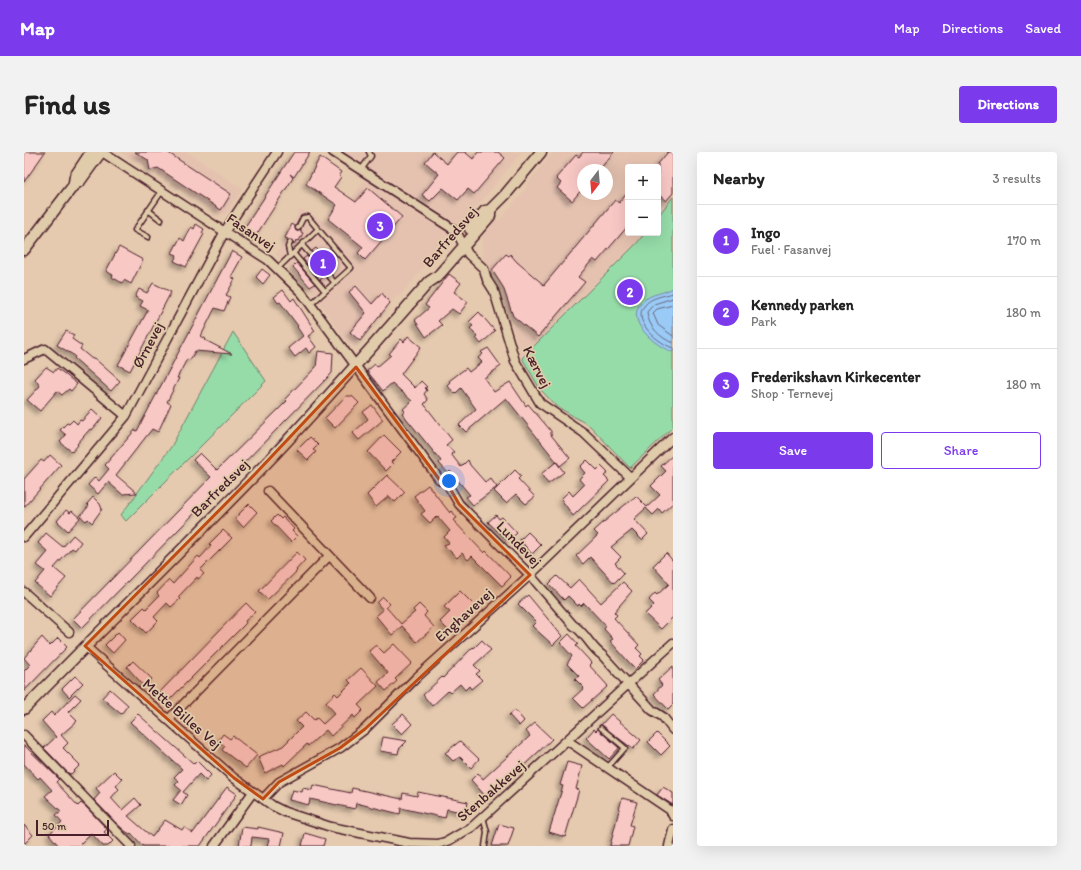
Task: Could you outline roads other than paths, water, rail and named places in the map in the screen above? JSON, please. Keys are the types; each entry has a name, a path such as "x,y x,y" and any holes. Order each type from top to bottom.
{"street":[{"path":"24,250 72,186 75,176 91,152"},
{"path":"72,186 80,181 101,152"},
{"name":"Fasanvej","path":"101,152 225,230 278,268 311,304 356,367"},
{"name":"Ørnevej","path":"24,537 126,416 225,230 276,152"},
{"name":"Kærvej","path":"334,152 360,171 456,232 468,254 484,269 487,280 494,291 515,361 540,403 584,433 630,477"},
{"name":"Barfredsvej","path":"24,709 256,473 356,367 429,282 433,272 462,243 485,211 490,210 541,152"},
{"path":"24,359 45,349 126,416"},
{"name":"Lundevej","path":"356,367 439,479 448,485 459,504 530,575 573,625 582,631 594,650 602,655 630,684 652,710 663,717 673,730"},
{"name":"Enghavevej","path":"263,799 279,782 340,748 365,729 417,677 530,575 673,437"},
{"path":"268,491 370,598"},
{"path":"168,720 329,556"},
{"path":"24,592 69,632"},
{"name":"Stenbakkevej","path":"263,799 272,806 305,820 331,828 409,843 438,844 448,842 472,827 568,741 673,643"},
{"name":"Mette Billes Vej","path":"85,646 234,778 263,799"},
{"path":"24,735 131,846"},
{"path":"568,741 670,810 673,816"},
{"path":"214,846 253,792"},
{"path":"669,846 673,833"}],"lane":[{"path":"360,171 371,156 370,152"},
{"path":"148,237 135,230 162,190"},
{"path":"148,210 161,220"},
{"path":"298,228 303,218 308,217 351,268 311,304"},
{"path":"278,268 318,229"},
{"path":"290,244 288,247 292,255 325,291"},
{"path":"302,245 334,283"},
{"path":"601,728 624,748 607,768"},
{"path":"483,817 487,832 485,846"}],"water":[{"path":"673,288 673,352 659,345 644,332 639,325 637,309 646,299"}],"place":[{"name":"Frederikshavn Kirkecenter","path":"380,226"},
{"name":"Ingo","path":"323,263"},
{"name":"Kennedy parken","path":"630,292"}]}
